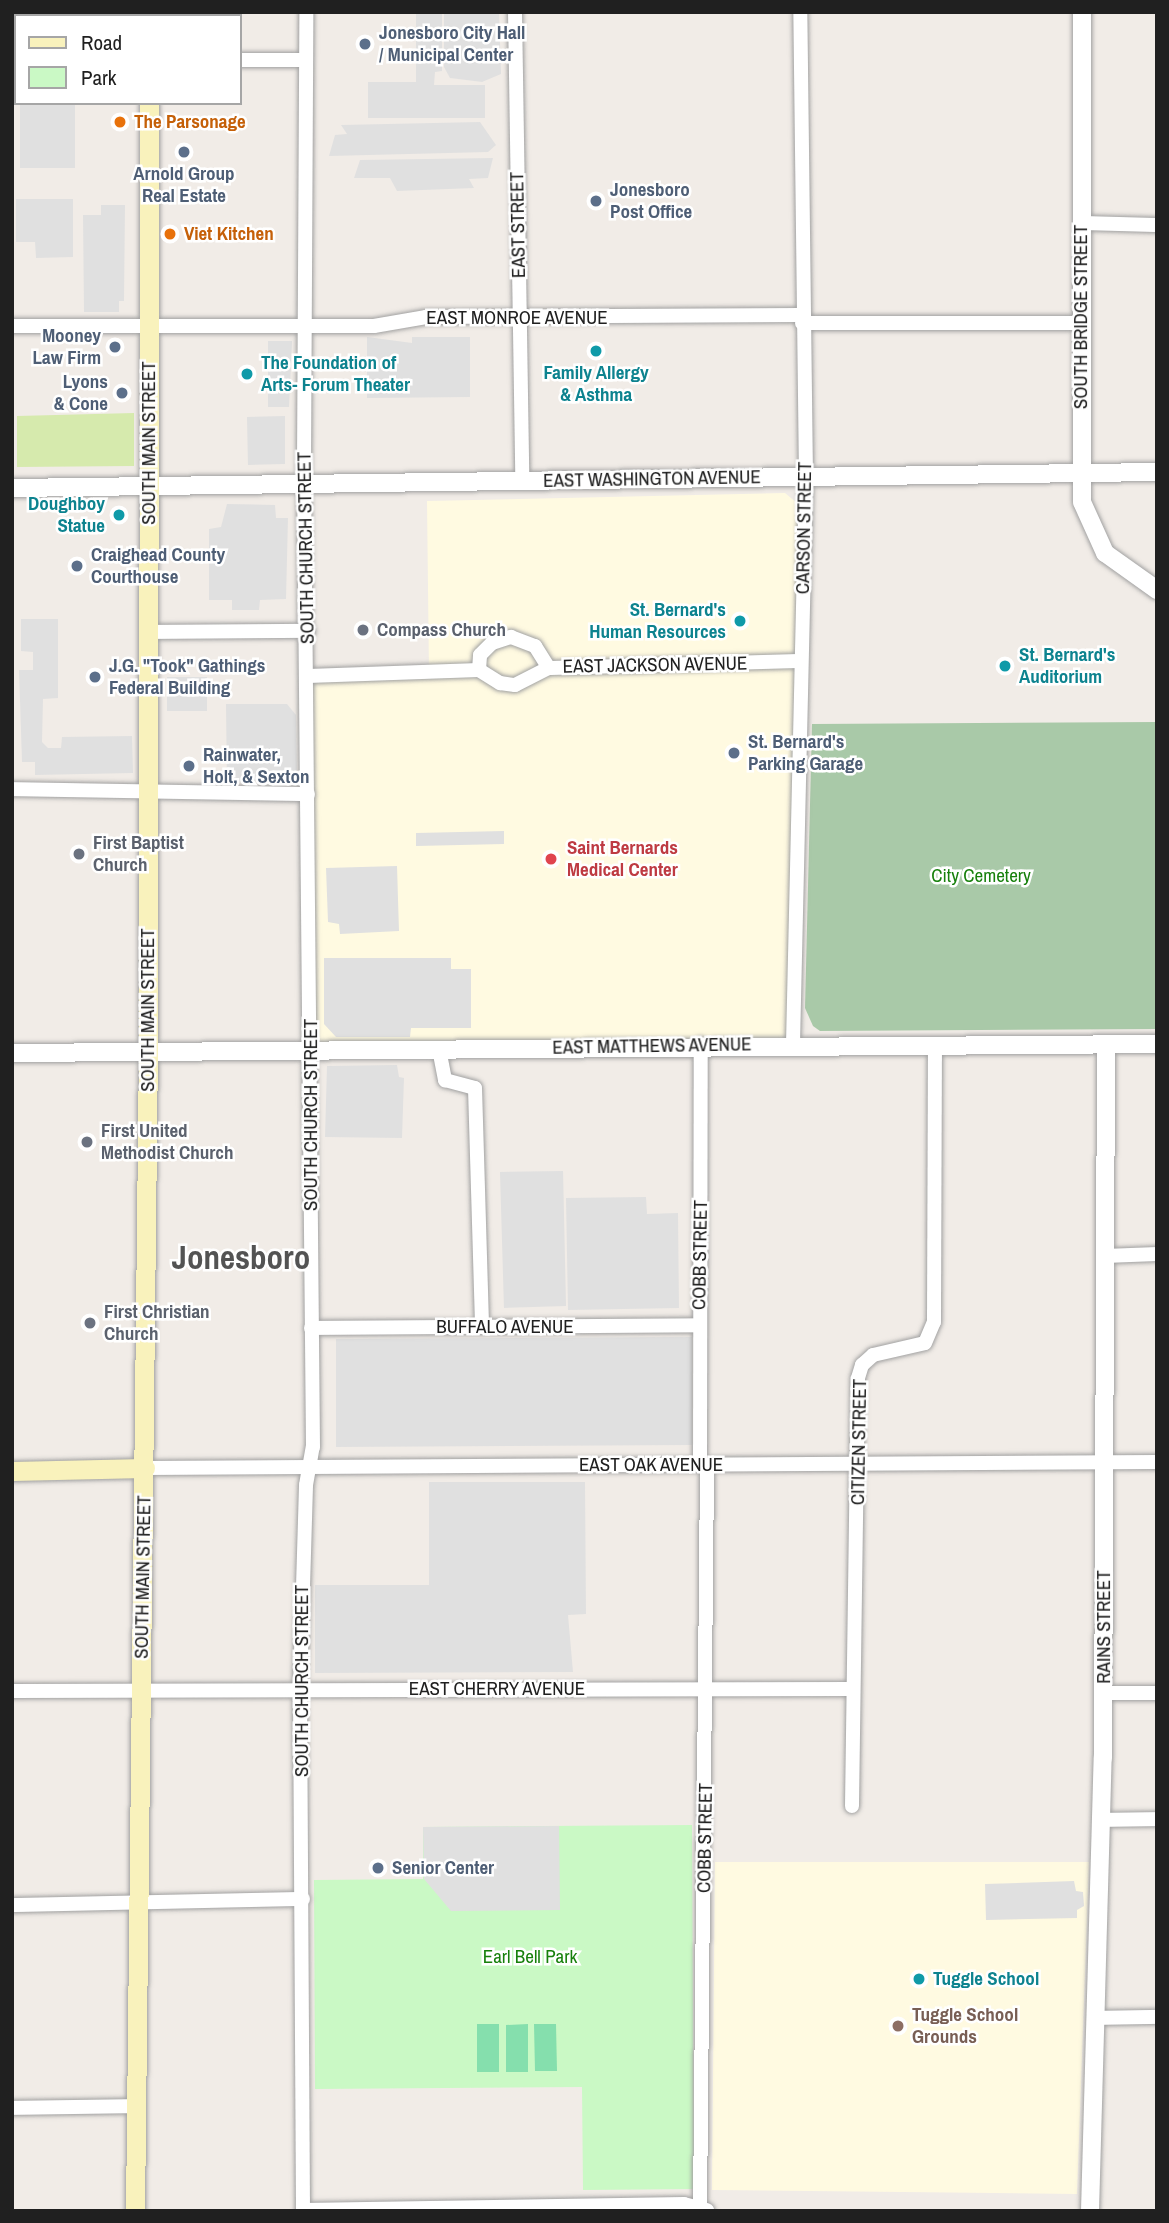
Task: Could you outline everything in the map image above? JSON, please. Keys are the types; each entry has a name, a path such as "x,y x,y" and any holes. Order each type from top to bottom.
{"main road":[{"name":"SOUTH MAIN STREET","path":"135,2211 148,1054 149,105"},
{"path":"12,1471 145,1468"}],"street":[{"name":"SOUTH CHURCH STREET","path":"303,2210 300,1688 309,1467 311,1328 308,631 304,483 306,12"},
{"name":"EAST STREET","path":"515,12 522,480"},
{"name":"CARSON STREET","path":"793,1044 806,477 801,319 800,12"},
{"name":"SOUTH BRIDGE STREET","path":"1082,12 1080,473 1087,521 1100,546 1128,573 1157,590"},
{"path":"242,61 305,60"},
{"path":"1081,223 1157,225"},
{"name":"EAST MONROE AVENUE","path":"12,326 374,326 426,317 1080,323"},
{"name":"EAST WASHINGTON AVENUE","path":"12,488 1157,472"},
{"path":"149,632 308,631"},
{"path":"479,670 480,655 492,643 511,637 535,646 549,668"},
{"name":"EAST JACKSON AVENUE","path":"308,676 479,670 500,683 515,685 549,668 800,661"},
{"path":"12,789 308,794"},
{"name":"EAST MATTHEWS AVENUE","path":"12,1053 148,1054 701,1044 1157,1044"},
{"name":"COBB STREET","path":"701,1044 699,1325 704,1465 706,1689 703,2210"},
{"name":"CITIZEN STREET","path":"852,1806 862,1365 873,1356 925,1343 934,1322 935,1044"},
{"name":"RAINS STREET","path":"1090,2211 1098,2018 1104,1693 1106,1044"},
{"path":"439,1049 445,1080 475,1088 482,1327"},
{"path":"1105,1256 1157,1254"},
{"name":"BUFFALO AVENUE","path":"311,1328 699,1325"},
{"name":"EAST OAK AVENUE","path":"145,1468 1157,1462"},
{"name":"EAST CHERRY AVENUE","path":"12,1690 853,1689"},
{"path":"1104,1693 1157,1693"},
{"path":"1102,1820 1157,1819"},
{"path":"12,1905 139,1900 303,1899"},
{"path":"1098,2018 1157,2017"},
{"path":"12,2108 136,2106"},
{"path":"303,2210 684,2204 703,2210"}],"shaded area":[{"path":"416,12 442,12 442,71 435,72 434,85 485,85 485,118 368,118 368,82 416,82"},
{"path":"444,12 499,12 501,74 482,82 450,78 444,67"},
{"path":"20,105 75,105 75,168 20,168"},
{"path":"480,122 496,145 488,152 329,156 335,135 347,134 341,125"},
{"path":"493,158 488,178 469,179 474,188 397,191 390,178 354,178 360,160"},
{"path":"16,199 73,199 73,257 36,258 35,242 16,242"},
{"path":"101,205 125,205 124,301 119,301 119,312 84,312 83,215 101,215"},
{"path":"367,337 412,343 412,337 470,337 470,397 367,398"},
{"path":"268,341 292,341 289,407 268,407"},
{"path":"285,416 285,464 248,465 247,417"},
{"name":"Saint Bernards Medical Center","path":"785,493 797,503 791,1042 311,1051 308,676 429,675 427,501"},
{"path":"227,504 275,505 276,518 288,518 286,599 260,600 259,610 232,610 232,600 209,600 209,529 221,527"},
{"path":"21,619 58,619 58,698 43,699 42,742 48,748 61,748 62,737 132,736 133,773 35,775 35,762 22,762 19,670 33,670 33,652 21,651"},
{"path":"167,677 207,677 207,711 167,711"},
{"path":"226,704 287,704 296,715 297,774 294,780 227,782"},
{"path":"504,831 504,844 416,846 416,833"},
{"path":"397,866 399,931 340,934 339,924 328,922 326,868"},
{"path":"324,958 451,958 451,969 471,969 471,1028 411,1028 410,1037 336,1037 324,1024"},
{"path":"397,1065 399,1077 404,1078 402,1138 325,1137 327,1066"},
{"path":"563,1171 566,1306 504,1308 500,1172"},
{"path":"646,1197 647,1214 678,1213 679,1308 568,1310 566,1198"},
{"path":"692,1337 692,1445 336,1447 336,1339"},
{"path":"429,1482 585,1482 586,1614 568,1615 573,1672 315,1673 315,1585 429,1585"},
{"path":"559,1826 560,1910 451,1911 424,1879 423,1827"},
{"name":"Tuggle School Grounds","path":"715,1862 1089,1862 1077,2194 712,2190"},
{"path":"1074,1881 1076,1891 1083,1892 1084,1906 1077,1910 1077,1918 986,1920 985,1884"}],"green space":[{"path":"134,413 134,466 17,467 17,416"},
{"name":"City Cemetery","path":"1157,722 1157,1029 820,1031 813,1026 805,1008 812,724"},
{"name":"Earl Bell Park","path":"692,1825 694,2189 583,2190 582,2087 315,2089 314,1880 423,1879 423,1827"},
{"path":"477,2024 499,2024 499,2072 477,2072"},
{"path":"528,2024 528,2072 506,2072 506,2025"},
{"path":"534,2024 556,2024 557,2071 535,2071"}],"place":[{"name":"Jonesboro City Hall / Municipal Center","path":"365,44"},
{"name":"The Parsonage","path":"120,122"},
{"name":"Arnold Group Real Estate","path":"184,152"},
{"name":"Jonesboro Post Office","path":"596,201"},
{"name":"Viet Kitchen","path":"170,234"},
{"name":"Mooney Law Firm","path":"115,347"},
{"name":"Family Allergy & Asthma","path":"596,351"},
{"name":"The Foundation of Arts- Forum Theater","path":"247,374"},
{"name":"Lyons & Cone","path":"122,393"},
{"name":"Doughboy Statue","path":"119,515"},
{"name":"Craighead County Courthouse","path":"77,566"},
{"name":"St. Bernard's Human Resources","path":"740,621"},
{"name":"Compass Church","path":"363,630"},
{"name":"St. Bernard's Auditorium","path":"1005,666"},
{"name":"J.G. \"Took\" Gathings Federal Building","path":"95,677"},
{"name":"St. Bernard's Parking Garage","path":"734,753"},
{"name":"Rainwater, Holt, & Sexton","path":"189,766"},
{"name":"First Baptist Church","path":"79,854"},
{"name":"Saint Bernards Medical Center","path":"551,859"},
{"name":"First United Methodist Church","path":"87,1142"},
{"name":"First Christian Church","path":"90,1323"},
{"name":"Senior Center","path":"378,1868"},
{"name":"Tuggle School","path":"919,1979"},
{"name":"Tuggle School Grounds","path":"898,2026"}],"district":[{"name":"Jonesboro","path":"241,1258"}]}
